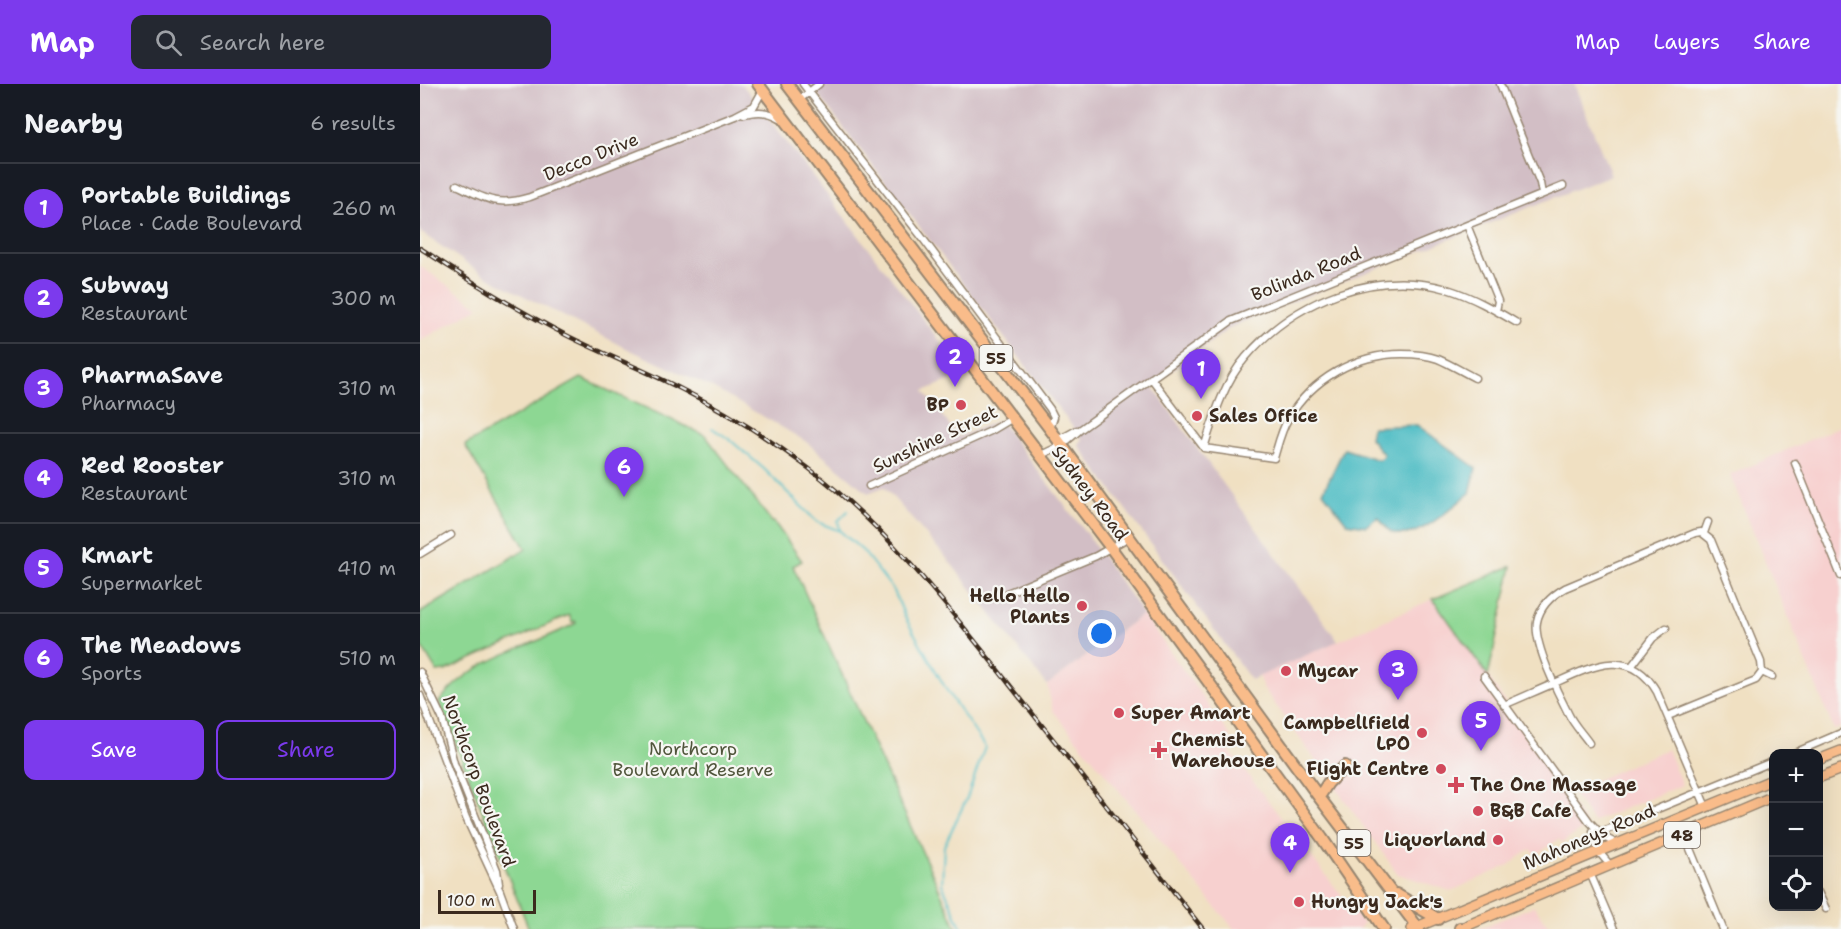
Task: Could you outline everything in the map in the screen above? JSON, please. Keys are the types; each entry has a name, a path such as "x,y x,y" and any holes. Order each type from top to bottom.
{"highway":[{"name":"Sydney Road","path":"787,84 1050,429 1416,928"},
{"name":"Sydney Road","path":"761,87 1111,548 1322,838 1384,929"},
{"path":"1319,797 1328,783 1345,766"},
{"path":"1389,889 1438,919"},
{"path":"1369,929 1376,917"}],"main road":[{"path":"1823,758 1841,751"},
{"path":"1823,776 1841,768"},
{"name":"Mahoneys Road","path":"1416,928 1769,781"},
{"name":"Mahoneys Road","path":"1460,929 1769,798"},
{"path":"1479,903 1484,917"}],"street":[{"name":"Sydney Road","path":"803,84 1050,409 1054,417 1050,429"},
{"path":"799,100 819,84"},
{"path":"1500,84 1540,183 1542,194"},
{"name":"Decco Drive","path":"457,185 488,200 514,202 735,116 754,106 761,87"},
{"name":"Decco Drive","path":"735,116 764,111 786,121"},
{"name":"Bolinda Road","path":"1041,455 1081,429 1231,321 1563,186"},
{"path":"1467,225 1498,301 1496,311"},
{"path":"925,265 936,257"},
{"path":"1204,448 1216,409 1230,380 1245,357 1278,326 1302,310 1337,293 1391,283 1423,284 1447,289 1479,301 1517,323"},
{"path":"1151,378 1204,448 1274,458 1282,431 1298,404 1322,381 1347,364 1366,357 1415,354 1437,358 1475,378"},
{"name":"Sunshine Street","path":"869,486 993,430 1013,418"},
{"path":"1795,463 1841,576"},
{"path":"1704,533 1708,522"},
{"path":"1589,743 1568,713 1539,646 1536,630 1541,610 1550,598 1565,588 1695,532 1704,533 1711,540 1761,662 1762,672 1756,680 1668,716"},
{"path":"420,554 451,535"},
{"path":"995,598 1096,556 1130,537"},
{"path":"1631,667 1653,638 1666,628"},
{"path":"1504,705 1599,665 1611,663 1631,667 1652,683 1706,807"},
{"name":"Northcorp Boulevard","path":"420,672 442,718 454,763 497,870 500,891"},
{"path":"1762,672 1772,677"},
{"path":"1484,676 1597,834 1617,844"},
{"name":"Northcorp Boulevard","path":"426,684 420,695 466,818 500,891 514,929"},
{"path":"1802,749 1841,733"},
{"path":"1597,834 1769,763"},
{"path":"1597,834 1598,851 1610,865"},
{"path":"1684,834 1724,929"},
{"path":"1590,873 1614,929"},
{"path":"1823,903 1826,909"}],"shaded area":[{"path":"420,84 742,84 965,374 924,391 958,437 999,420 1086,533 1143,614 1047,685 949,561 884,487 868,493 805,441 778,425 709,386 628,349 483,274 420,232"},
{"path":"810,84 1574,84 1611,175 1242,322 1227,330 1152,386 1338,641 1251,680 1079,446 1082,439"},
{"path":"420,266 479,307 420,341"},
{"path":"1841,426 1841,727 1834,730 1730,475"},
{"path":"1433,599 1488,676 1563,793 1587,826 1562,843 1559,839 1536,855 1531,849 1507,866 1451,891 1398,874 1264,689 1258,676"},
{"path":"1143,614 1230,735 1227,748 1363,923 1359,929 1234,929 1053,711 1047,685"},
{"path":"1667,749 1682,785 1594,823 1571,791"},
{"path":"1534,906 1551,929 1478,929"}],"green space":[{"name":"Northcorp Boulevard Reserve","path":"581,378 705,435 802,561 793,566 957,929 529,929 439,702 452,687 485,664 576,623 572,622 569,615 445,671 437,672 420,644 420,613 526,549 465,445"},
{"path":"1512,566 1488,676 1433,599"}],"water":[{"path":"1417,425 1476,468 1470,493 1432,523 1410,533 1399,534 1390,531 1378,517 1366,526 1347,523 1323,492 1344,449 1379,460 1384,455 1370,438 1372,427"}],"waterway":[{"path":"712,428 729,439 764,469 817,522 840,531 863,551 894,591 906,619 949,694 985,747 967,798 944,846 942,884 962,929"},
{"path":"840,531 838,521 848,511"}],"railway":[{"path":"420,248 547,325 667,382 730,415 792,456 836,490 890,541 939,597 1203,929"}],"place":[{"name":"Subway","path":"955,387"},
{"name":"Portable Buildings","path":"1201,399"},
{"name":"BP","path":"961,405"},
{"name":"Sales Office","path":"1197,416"},
{"name":"The Meadows","path":"624,497"},
{"name":"Hello Hello Plants","path":"1082,606"},
{"name":"Mycar","path":"1286,671"},
{"name":"PharmaSave","path":"1398,700"},
{"name":"Super Amart","path":"1119,713"},
{"name":"Campbellfield LPO","path":"1422,733"},
{"name":"Chemist Warehouse","path":"1159,750"},
{"name":"Kmart","path":"1481,751"},
{"name":"Flight Centre","path":"1441,769"},
{"name":"The One Massage","path":"1456,785"},
{"name":"B&B Cafe","path":"1478,811"},
{"name":"Liquorland","path":"1498,840"},
{"name":"Red Rooster","path":"1290,873"},
{"name":"Hungry Jack's","path":"1299,902"}]}
